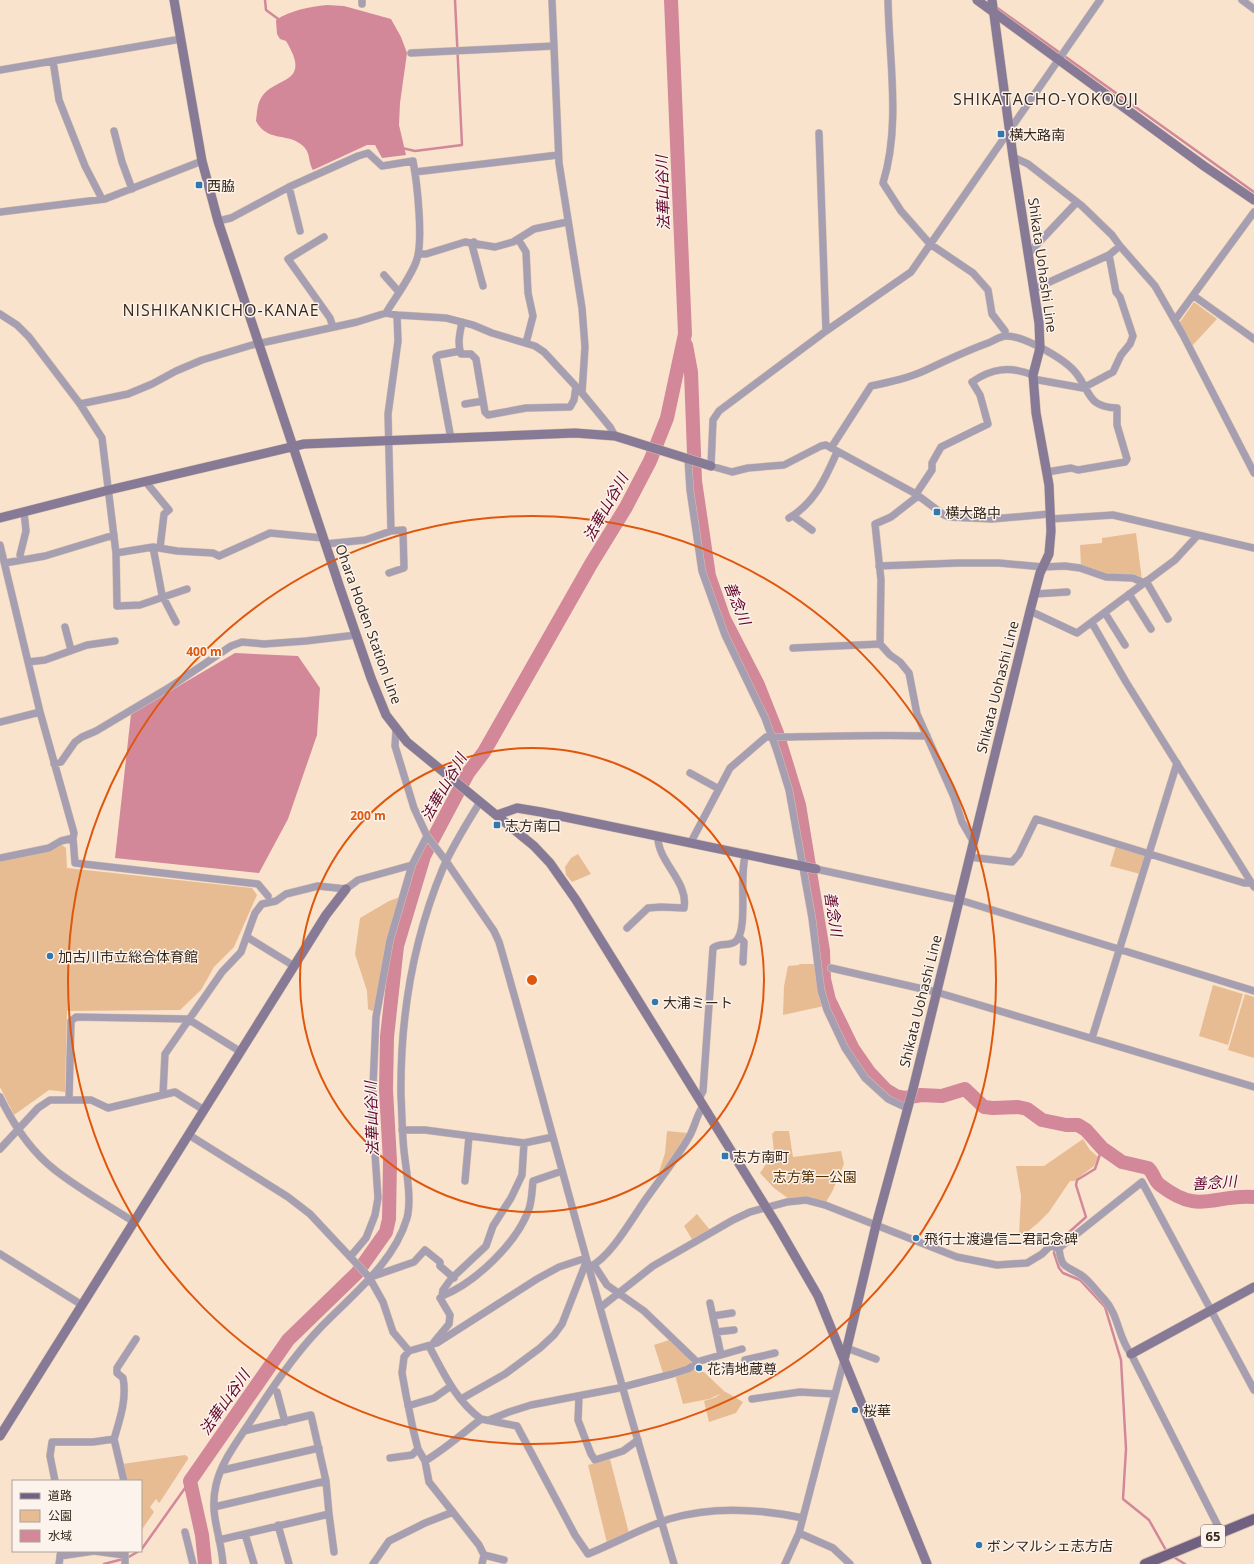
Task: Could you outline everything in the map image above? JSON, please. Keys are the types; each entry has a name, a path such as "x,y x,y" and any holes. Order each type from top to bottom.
{"main road":[{"name":"Ohara Hoden Station Line","path":"174,0 202,162 218,221 258,344 294,446 324,541 375,689 386,715 396,730 407,742 534,846 566,884 766,1207 818,1296 927,1564"},
{"path":"977,0 992,6 1061,55 1204,166 1254,200"},
{"name":"Shikata Uohashi Line","path":"844,1360 876,1225 913,1089 960,900 969,857 982,811 1030,611 1050,548 1049,485 1036,413 1033,377 1040,348 1034,289 1013,157 992,6"},
{"path":"0,518 145,481 304,444 575,433 615,436 708,465"},
{"path":"497,815 517,808 746,853 816,869"},
{"path":"0,1436 335,901 346,889"},
{"path":"1131,1354 1254,1287"},
{"name":"65","path":"1145,1564 1254,1519"}],"street":[{"path":"552,0 558,155 567,222 582,308 585,348 582,393"},
{"path":"888,0 892,130 889,161 883,183 901,211 930,244 973,273 988,290 992,314 1005,331"},
{"path":"1100,0 911,272 826,331 715,415 713,420 708,465 732,472 748,468 772,467 792,462 821,446 826,445 917,495 944,515 956,518 992,519 1113,515 1254,548"},
{"path":"1242,0 1254,9"},
{"path":"0,70 181,39"},
{"path":"411,53 554,46"},
{"path":"53,61 59,100 85,166 102,199"},
{"path":"114,131 122,162 132,188"},
{"path":"819,133 826,331"},
{"path":"218,221 231,218 289,186 358,156 368,153 382,166 413,161 420,235 419,254 416,264 386,313"},
{"path":"415,172 558,155"},
{"path":"1013,157 1028,164 1077,202 1112,235 1155,286 1175,320 1254,473"},
{"path":"0,212 102,199 202,162"},
{"path":"289,186 300,232"},
{"path":"1028,254 1077,202"},
{"path":"1175,320 1254,212"},
{"path":"419,254 426,254 466,242 474,242 495,247 518,239 534,229 567,222"},
{"path":"324,237 288,259 330,318 333,327"},
{"path":"518,239 526,252 528,293 533,316 526,343"},
{"path":"474,242 472,245 483,286"},
{"path":"1034,289 1109,255 1120,246"},
{"path":"973,841 962,822 954,797 915,706 909,673 900,662 890,655 880,644 880,566 875,524 891,517 917,495 932,470 932,463 941,447 988,424 980,395 972,382 992,370 998,369 1025,372 1033,377 1085,387 1113,372 1120,355 1130,344 1133,336 1120,297 1116,292 1109,255"},
{"path":"384,275 398,292"},
{"path":"1194,296 1254,339"},
{"path":"80,404 128,394 202,360 258,344 386,313 446,318 526,343 544,352 582,393 610,427 615,436"},
{"path":"0,314 17,325 29,337 80,404 102,438 116,553 117,606 140,605 187,589"},
{"path":"391,532 388,414 398,341 397,315"},
{"path":"462,322 458,342 460,351 461,354 471,354 476,359 485,412 488,415 526,408 570,407 574,400 576,387"},
{"path":"812,530 791,517 819,490 834,450 871,386 889,383 921,372 954,356 1005,336 1036,345 1066,363 1076,373 1091,399 1096,403 1110,408 1117,408 1118,425 1127,459 1125,462 1078,470 1071,468 1047,472"},
{"path":"451,438 436,357 439,355 460,351"},
{"path":"465,404 483,401"},
{"path":"689,459 690,490 702,571 725,635 748,680 772,737 791,799 812,918 821,990 832,1023 852,1060 865,1078 888,1099 908,1105"},
{"path":"145,481 169,510 164,514 156,547 163,598 176,622"},
{"path":"22,560 20,555 26,531 24,512"},
{"path":"116,553 156,547 213,553 219,556 270,533 324,541 365,540 403,530 404,568 389,573"},
{"path":"5,563 45,556 72,546 114,535"},
{"path":"1030,611 1077,633 1175,560 1198,536"},
{"path":"0,545 40,712 74,833 75,863 258,884 268,896"},
{"path":"880,566 958,562 999,563 1043,568 1051,566 1080,568 1106,577 1133,578 1145,582 1168,619"},
{"path":"1035,594 1067,592"},
{"path":"1129,594 1151,629"},
{"path":"1104,613 1125,645"},
{"path":"1092,623 1126,682 1252,885"},
{"path":"65,627 71,650"},
{"path":"54,764 61,762 75,742 82,737 96,731 170,687 231,646 242,642 264,644 356,635"},
{"path":"28,662 45,660 87,645 115,641"},
{"path":"793,648 880,644"},
{"path":"0,722 40,712"},
{"path":"396,730 395,746 397,753 414,808 427,836 494,930 499,942 528,1040 562,1171 590,1263 623,1387 674,1564"},
{"path":"691,842 730,768 766,737 787,738 875,734 927,736"},
{"path":"1092,1038 1177,763"},
{"path":"690,773 719,789"},
{"path":"223,1564 214,1522 216,1484 234,1446 306,1343 360,1289 383,1262 397,1242 407,1217 408,1187 402,1130 401,1078 405,1008 422,926 446,861 478,800"},
{"path":"969,857 1012,862 1019,854 1036,819 1252,885"},
{"path":"350,1257 366,1238 375,1215 378,1198 372,1110 376,1017 392,933 412,864 427,836"},
{"path":"627,928 648,908 684,908 684,894 658,845 658,836"},
{"path":"0,858 50,848 61,841 73,838"},
{"path":"461,1399 505,1374 540,1348 554,1335 562,1324 585,1265 606,1254 624,1231 690,1136 703,1091 713,948 717,945 733,944 739,937 743,924 742,862 746,853"},
{"path":"163,1094 165,1054 222,972 241,952 256,913 262,904 276,901 286,894 318,886 346,889 358,880 412,864"},
{"path":"816,869 960,900 1254,991"},
{"path":"247,936 294,966"},
{"path":"739,937 744,942 743,962"},
{"path":"831,968 936,992 1254,1087"},
{"path":"69,1100 71,1021 76,1017 188,1019 241,1052"},
{"path":"0,1149 38,1108 50,1100 91,1100 108,1108 175,1092 204,1110"},
{"path":"0,1097 18,1129 35,1150 55,1170 134,1222"},
{"path":"402,1130 524,1143 553,1137"},
{"path":"189,1135 288,1197 310,1214 364,1270 383,1302 393,1332 408,1351"},
{"path":"465,1181 469,1136"},
{"path":"431,1345 449,1324 450,1315 440,1298 447,1285 482,1251 493,1226 511,1198 522,1175 524,1143"},
{"path":"442,1296 470,1280 502,1252 518,1230 529,1209 533,1181 562,1171"},
{"path":"1059,1248 1142,1182 1254,1390"},
{"path":"601,1307 654,1266 688,1247 719,1227 750,1212 766,1207 806,1200 876,1225 957,1257 997,1265 1027,1263 1038,1257 1050,1246 1059,1248"},
{"path":"1059,1248 1062,1264 1081,1275 1109,1305 1124,1346 1131,1354 1221,1532"},
{"path":"369,1277 414,1262 425,1250 440,1262 440,1266 454,1278"},
{"path":"0,1254 82,1305"},
{"path":"590,1263 607,1285 644,1310 698,1363"},
{"path":"482,1564 484,1555 479,1545 428,1482 425,1461 418,1449 408,1406 402,1364 404,1357 408,1351 431,1345 537,1279 559,1267 590,1263"},
{"path":"710,1303 721,1355"},
{"path":"713,1316 732,1313"},
{"path":"716,1332 734,1330"},
{"path":"124,1480 114,1439 123,1404 125,1388 123,1378 117,1373 117,1368 136,1339"},
{"path":"431,1345 451,1386 461,1399 481,1418 517,1426 575,1535 588,1554 661,1522 699,1512 728,1510 784,1514 803,1518"},
{"path":"489,1420 530,1406 623,1387 681,1372 698,1363 742,1349"},
{"path":"847,1350 852,1350 876,1359"},
{"path":"745,1360 775,1353"},
{"path":"785,1564 799,1533 844,1360"},
{"path":"408,1406 434,1398 451,1386"},
{"path":"277,1392 285,1422"},
{"path":"752,1399 800,1392 835,1394"},
{"path":"579,1396 578,1420 591,1454 595,1460 623,1451 638,1440"},
{"path":"244,1431 311,1416 326,1481 334,1552"},
{"path":"425,1461 447,1448 453,1440 481,1418"},
{"path":"55,1480 50,1456 52,1442 93,1442 114,1439"},
{"path":"222,1470 319,1448"},
{"path":"390,1458 412,1455 418,1449"},
{"path":"214,1507 326,1481"},
{"path":"373,1564 389,1541 425,1522 452,1512"},
{"path":"219,1540 329,1514"},
{"path":"278,1525 289,1564"},
{"path":"185,1532 193,1564"},
{"path":"799,1533 833,1548 850,1564"},
{"path":"246,1534 254,1564"},
{"path":"59,1564 60,1553 77,1552"},
{"path":"109,1552 124,1553 125,1564"},
{"path":"484,1555 504,1560"}],"green space":[{"path":"1194,302 1217,319 1192,346 1180,322"},
{"path":"1136,533 1142,580 1119,577 1081,567 1080,545 1102,543 1102,538"},
{"name":"加古川市立総合体育館","path":"62,845 66,848 67,868 252,888 257,895 234,947 214,967 201,990 180,1010 67,1011 65,1092 49,1090 14,1115 0,1087 0,861 51,850"},
{"path":"1116,846 1144,855 1146,858 1140,874 1110,866"},
{"path":"578,854 591,874 572,882 566,875 565,867 571,858"},
{"path":"400,897 374,1010 372,1011 368,1009 367,991 355,954 360,918 389,901"},
{"path":"799,964 816,964 824,1006 783,1015 784,986 788,966"},
{"path":"1213,985 1243,994 1228,1045 1199,1036"},
{"path":"1245,994 1254,997 1254,1058 1228,1050"},
{"path":"667,1131 688,1133 662,1173 659,1172 665,1153"},
{"name":"志方第一公園","path":"775,1131 789,1131 793,1157 841,1151 844,1164 826,1202 799,1197 789,1199 774,1188 760,1173 774,1152 772,1134"},
{"path":"1083,1139 1090,1150 1098,1157 1094,1166 1074,1181 1070,1181 1049,1212 1021,1237 1019,1235 1021,1196 1016,1166 1044,1166"},
{"path":"697,1214 710,1230 693,1241 684,1226"},
{"path":"672,1339 694,1362 693,1365 663,1373 654,1345"},
{"path":"695,1368 699,1372 704,1372 724,1391 743,1402 736,1413 709,1422 704,1401 715,1397 720,1394 709,1399 683,1404 675,1375 686,1373"},
{"path":"185,1455 188,1457 160,1502 159,1503 156,1499 150,1507 154,1512 142,1530 142,1480 125,1480 122,1464"},
{"path":"610,1459 629,1533 607,1543 588,1465"}],"water":[{"path":"327,5 344,6 391,19 401,37 407,53 400,103 399,125 406,155 382,158 375,145 367,145 313,170 308,152 303,146 294,140 265,132 256,121 260,100 266,92 288,78 293,73 295,66 293,56 286,41 280,39 277,34 276,20 300,10"},
{"path":"235,653 298,656 320,688 317,735 288,819 259,873 115,858 131,714"}],"waterway":[{"path":"265,0 266,10 281,21"},
{"path":"402,148 415,151 462,145 455,0"},
{"name":"法華山谷川","path":"205,1564 202,1535 190,1481 288,1340 357,1273 386,1232 389,1219 390,1161 386,1090 387,1037 397,946 424,856 468,773 484,752 591,564 626,507 650,461 667,418 685,334 671,0"},
{"path":"996,7 1254,192"},
{"name":"善念川","path":"686,345 691,372 695,481 709,576 724,619 758,685 777,733 799,805 823,951 824,979 829,1000 853,1049 869,1072 886,1090 896,1096 905,1098 921,1095 942,1096 965,1089 984,1107 1018,1107 1027,1109 1042,1120 1066,1125 1078,1125 1086,1130 1102,1148 1122,1162 1148,1168 1160,1185 1186,1200 1206,1202 1227,1198 1254,1197"},
{"path":"1102,1148 1095,1169 1077,1180 1076,1185 1086,1217 1057,1243 1054,1253 1059,1268 1063,1273 1080,1280 1105,1307 1121,1360 1126,1449 1123,1499 1149,1520 1167,1552"},
{"path":"142,1549 190,1481"},
{"path":"104,1564 127,1558 137,1552"},
{"path":"1172,1556 1185,1564"}],"place":[{"name":"横大路南","path":"1001,134"},
{"name":"西脇","path":"199,185"},
{"name":"横大路中","path":"937,512"},
{"name":"志方南口","path":"497,825"},
{"name":"加古川市立総合体育館","path":"50,956"},
{"name":"大浦ミート","path":"655,1002"},
{"name":"志方南町","path":"725,1156"},
{"name":"飛行士渡邉信二君記念碑","path":"916,1238"},
{"name":"花清地蔵尊","path":"699,1368"},
{"name":"桜華","path":"855,1410"},
{"name":"ボンマルシェ志方店","path":"979,1545"}],"district":[{"name":"SHIKATACHO-YOKOOJI","path":"1046,99"},
{"name":"NISHIKANKICHO-KANAE","path":"221,310"}]}
